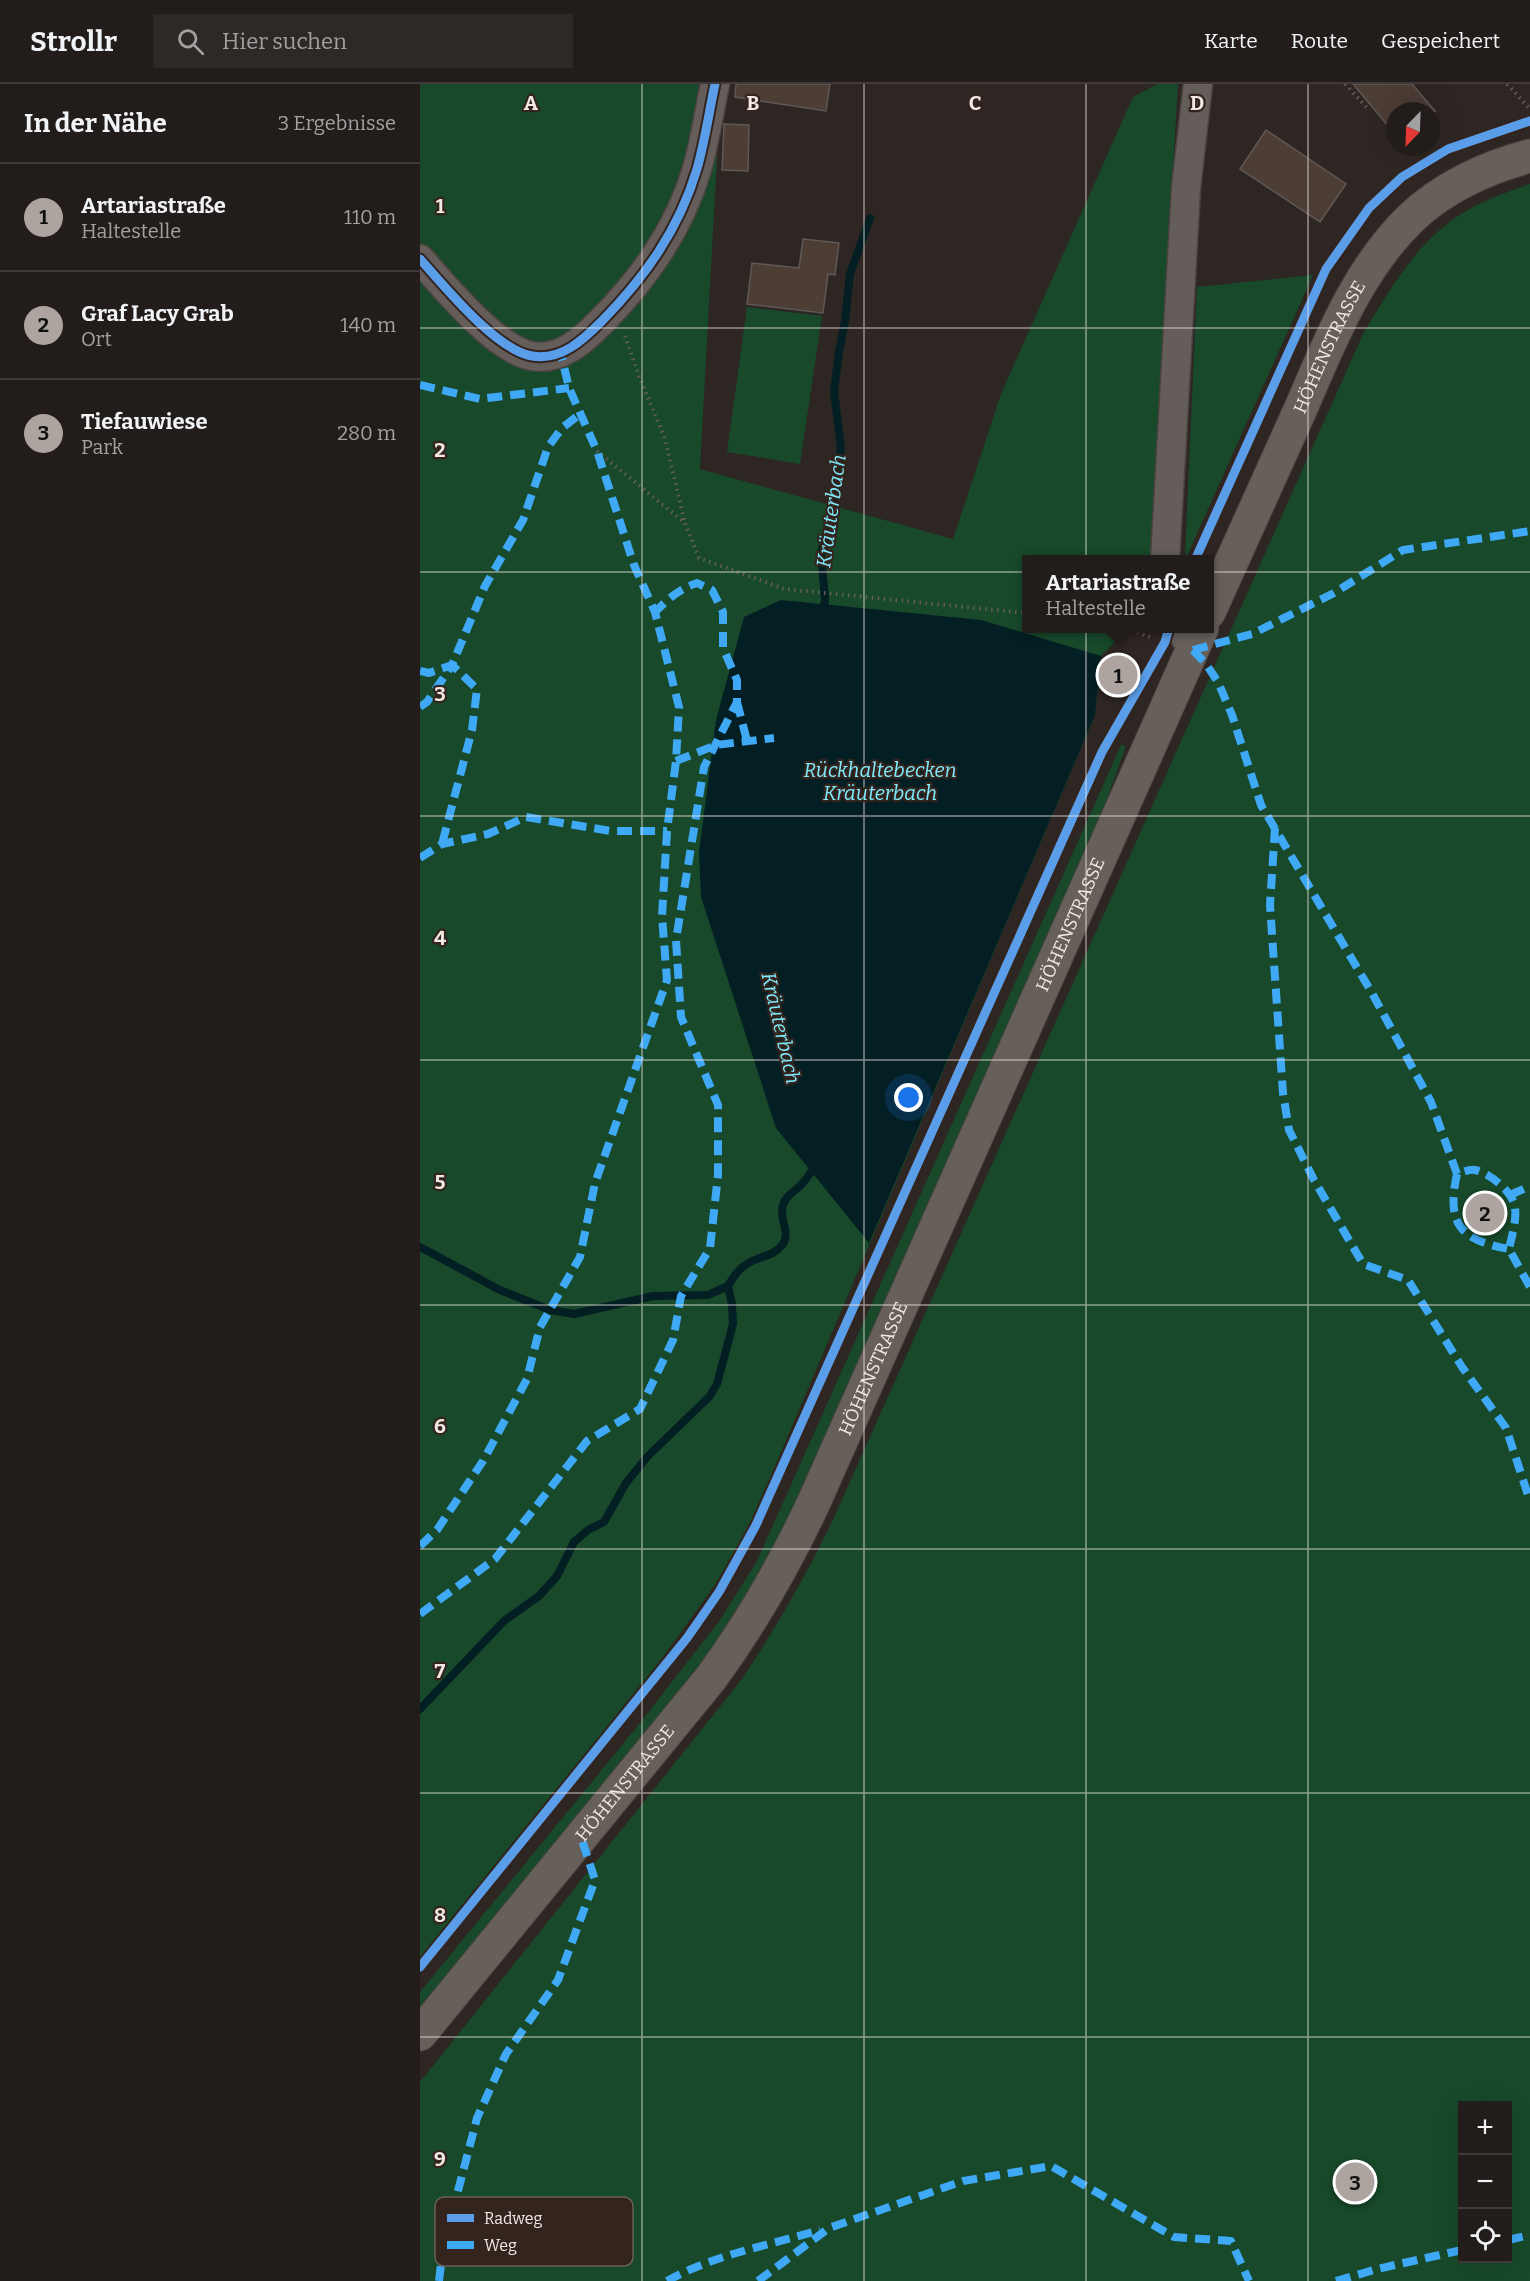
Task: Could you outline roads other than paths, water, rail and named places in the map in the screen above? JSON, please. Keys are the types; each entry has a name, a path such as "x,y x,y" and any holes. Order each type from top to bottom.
{"main road":[{"name":"HÖHENSTRASSE","path":"1214,601 1333,336 1372,263 1411,218 1432,201 1485,171 1530,156"},
{"name":"HÖHENSTRASSE","path":"420,2034 711,1678 738,1640 780,1572 819,1491 1182,636"}],"street":[{"path":"420,259 463,307 497,338 530,356 544,357 561,354 576,344 615,307 664,245 685,202 698,168 715,84"},
{"path":"1165,555 1186,188 1198,84"}],"water":[{"name":"Rückhaltebecken Kräuterbach","path":"781,600 981,620 1101,656 1095,715 869,1243 776,1128 701,897 699,852 716,720 744,617"}],"waterway":[{"name":"Kräuterbach","path":"820,613 824,608 825,599 821,554 835,497 835,479 841,448 834,391 850,274 870,218"},
{"name":"Kräuterbach","path":"420,1709 504,1621 539,1596 557,1576 574,1542 588,1530 604,1522 626,1483 647,1457 709,1397 717,1384 733,1324 728,1286 743,1267 782,1245 786,1236 782,1215 784,1202 810,1174 817,1162"},
{"path":"420,1247 500,1290 550,1310 574,1314 653,1296 708,1295 728,1286"}],"place":[{"name":"Artariastraße","path":"1118,675"},
{"name":"Graf Lacy Grab","path":"1485,1213"},
{"name":"Tiefauwiese","path":"1355,2182"}]}
